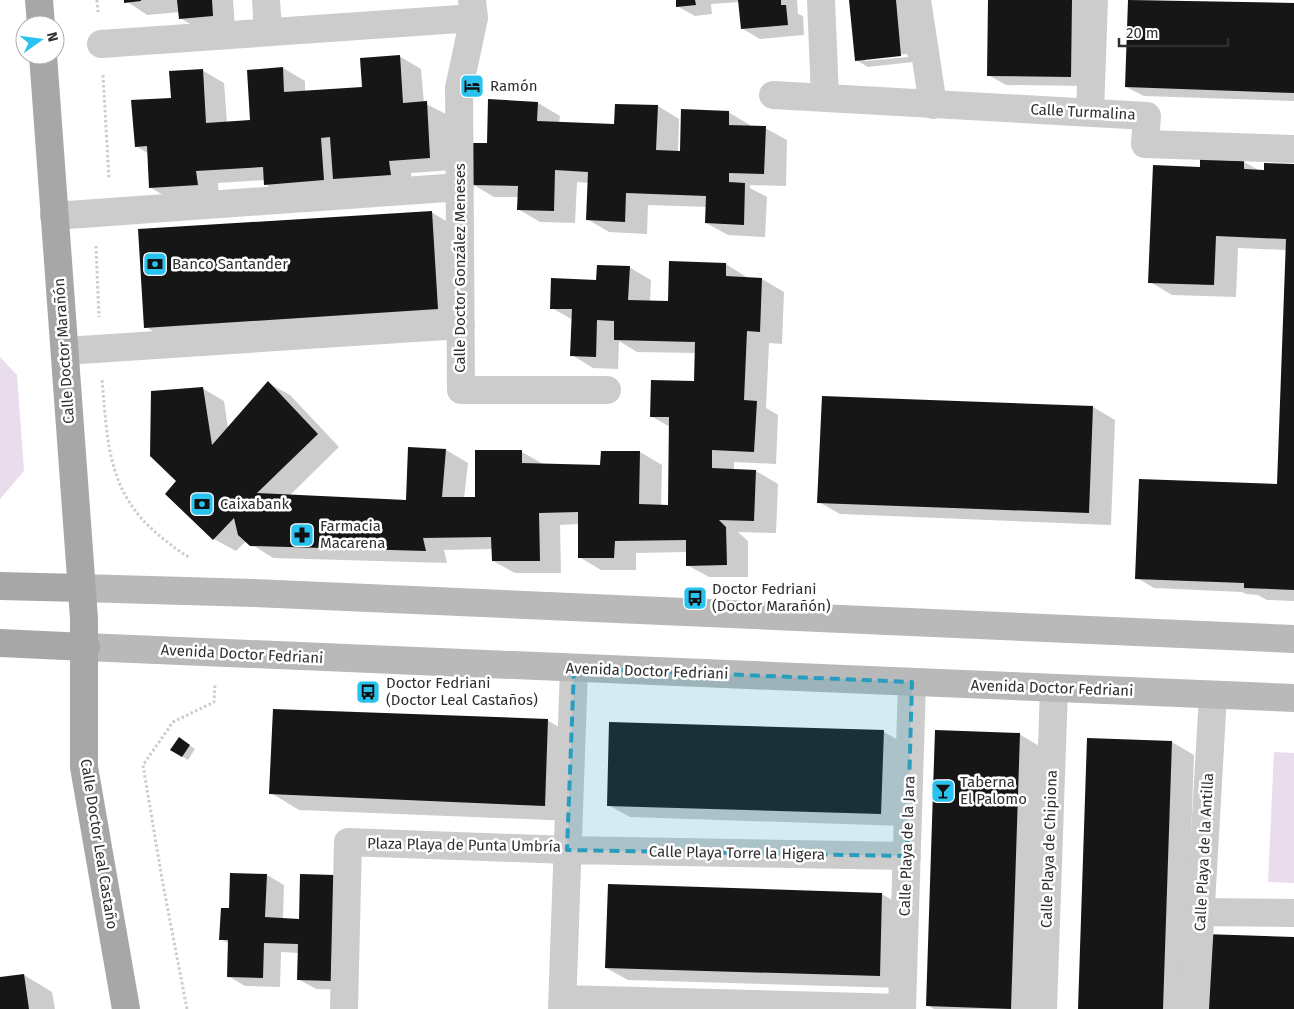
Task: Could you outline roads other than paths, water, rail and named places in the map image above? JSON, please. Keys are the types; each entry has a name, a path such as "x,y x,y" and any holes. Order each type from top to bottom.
{"main road":[{"path":"39,0 40,15"},
{"name":"Calle Doctor Marañón","path":"44,65 86,647"},
{"path":"0,586 254,592 1294,639"},
{"name":"Avenida Doctor Fedriani","path":"0,643 1294,698"},
{"name":"Calle Doctor Leal Castaño","path":"86,647 84,767 126,1009"}],"street":[{"path":"266,0 268,31"},
{"path":"821,0 825,97"},
{"path":"917,0 933,105"},
{"path":"1090,112 1094,0"},
{"path":"101,54 268,31 473,9"},
{"name":"Calle Doctor González Meneses","path":"473,9 459,88 461,390 607,390"},
{"name":"Calle Turmalina","path":"773,95 1146,116 1145,144 1294,149"},
{"path":"54,216 460,187"},
{"path":"65,351 461,325"},
{"name":"Plaza Playa de Punta Umbría","path":"344,1009 348,842 567,850 574,668"},
{"name":"Calle Playa de la Jara","path":"902,1009 912,682"},
{"name":"Calle Playa de Chipiona","path":"1043,1009 1054,688"},
{"name":"Calle Playa de la Antilla","path":"1195,1009 1213,695"},
{"path":"567,850 562,1004 902,1009"},
{"name":"Calle Playa Torre la Higera","path":"567,850 907,856"},
{"path":"1200,912 1294,913"}],"place":[{"name":"Ramón","path":"472,86"},
{"name":"Banco Santander","path":"155,264"},
{"name":"Caixabank","path":"202,504"},
{"name":"Farmacia Macarena","path":"302,535"},
{"name":"Doctor Fedriani (Doctor Marañón)","path":"695,598"},
{"name":"Doctor Fedriani (Doctor Leal Castaños)","path":"368,692"},
{"name":"Taberna El Palomo","path":"943,791"}]}
